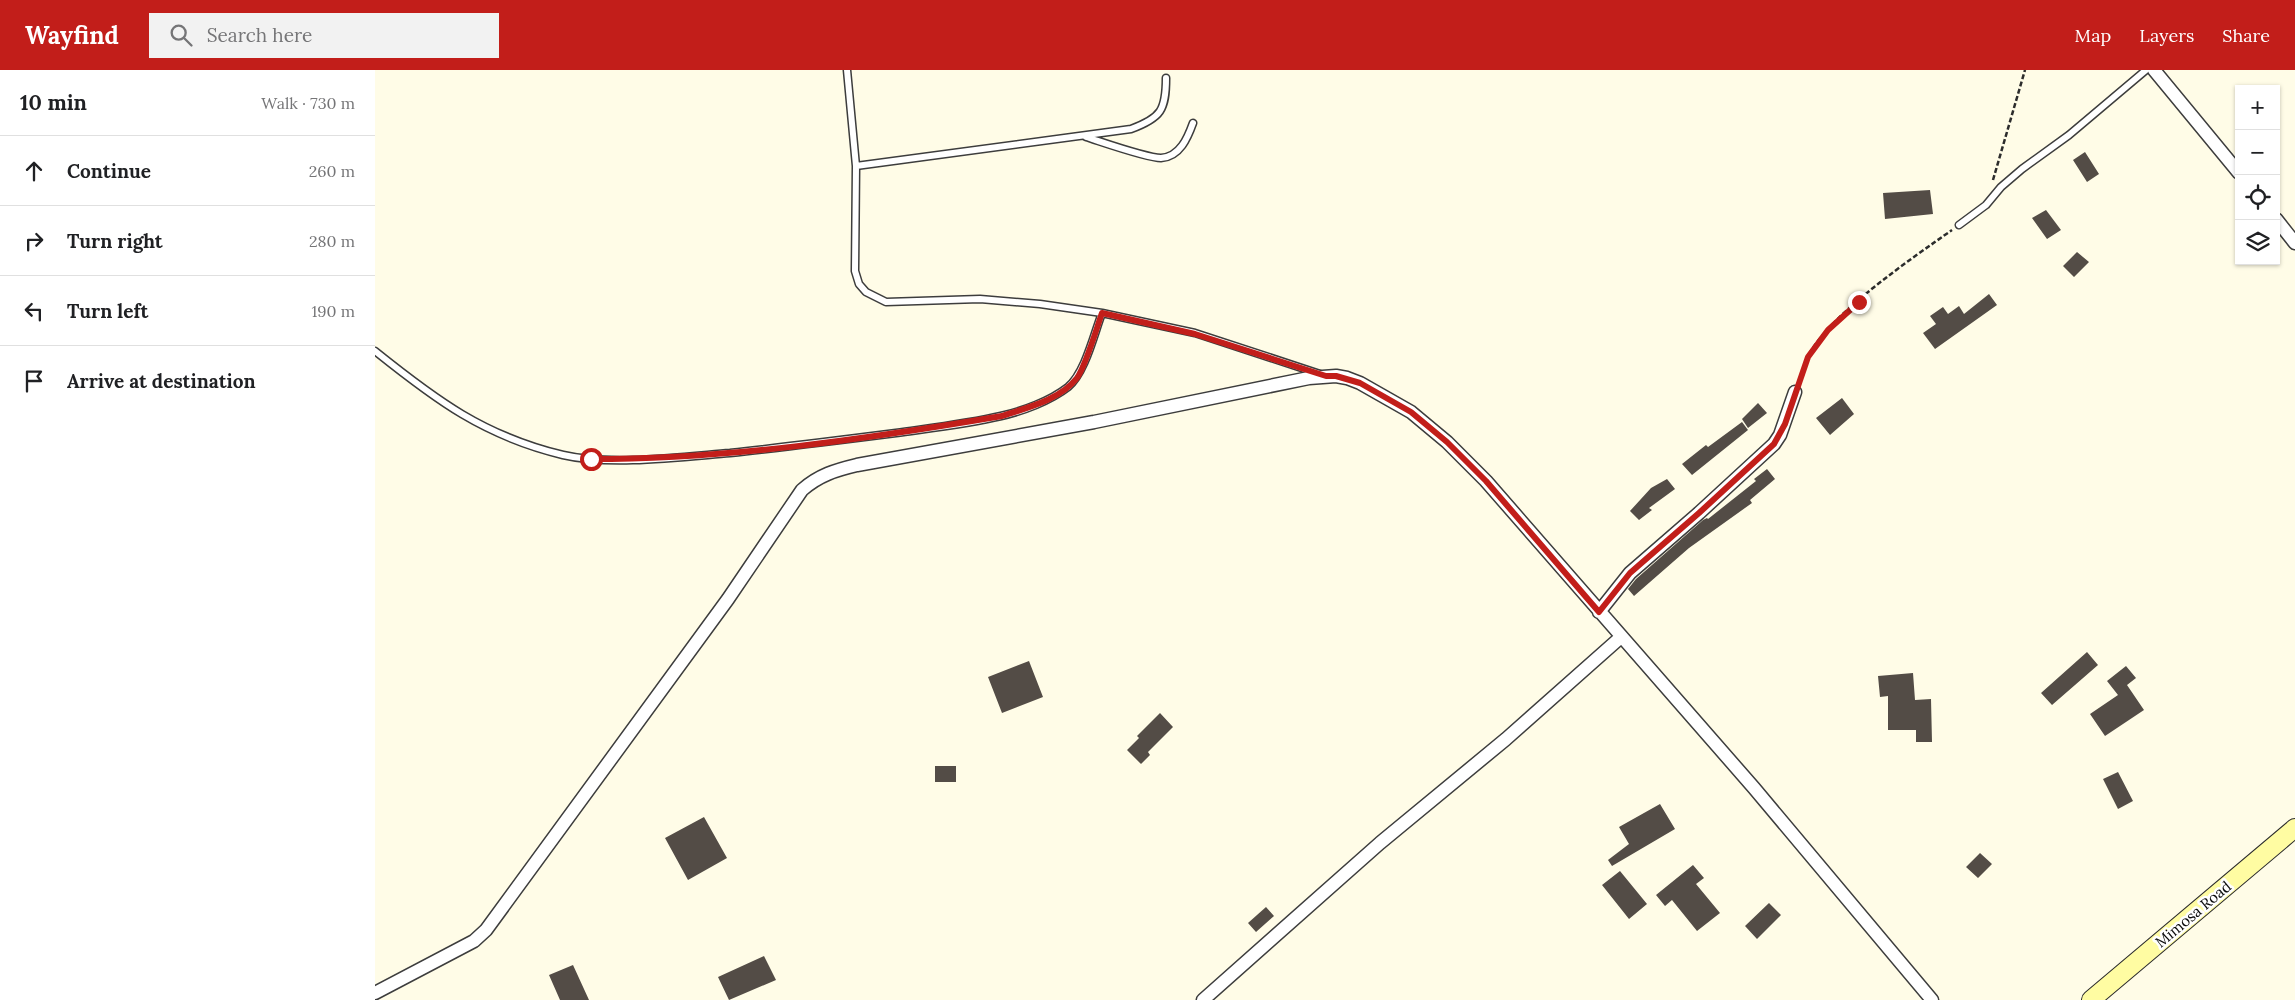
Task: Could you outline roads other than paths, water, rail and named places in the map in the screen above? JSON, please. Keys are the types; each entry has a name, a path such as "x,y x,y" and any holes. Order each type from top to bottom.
{"street":[{"path":"2154,70 2235,168"},
{"path":"2280,225 2295,243"},
{"path":"375,993 474,942 486,930 728,599 798,496 812,481 822,475 857,464 1094,422 1326,376 1336,376 1360,383 1411,412 1447,442 1486,481 1754,788 1932,1000"},
{"path":"1599,612 1630,573 1722,493 1774,444 1780,435 1795,392"},
{"path":"1203,1000 1379,843 1569,685 1621,637"},
{"name":"Mimosa Road","path":"2091,1000 2295,828"}],"lane":[{"path":"847,70 856,166 855,271 859,284 866,292 886,302 980,299 1040,304 1102,313 1195,334 1326,376"},
{"path":"1959,225 1986,205 2001,187 2022,169 2069,135 2146,70"},
{"path":"856,166 1131,129 1151,122 1163,109 1166,99 1166,78"},
{"path":"1083,136 1162,158 1176,152 1187,140 1193,123"},
{"path":"375,351 428,394 460,415 497,433 564,455 591,459 668,458 794,447 919,430 1002,416 1032,406 1069,386 1078,377 1102,313"}]}
